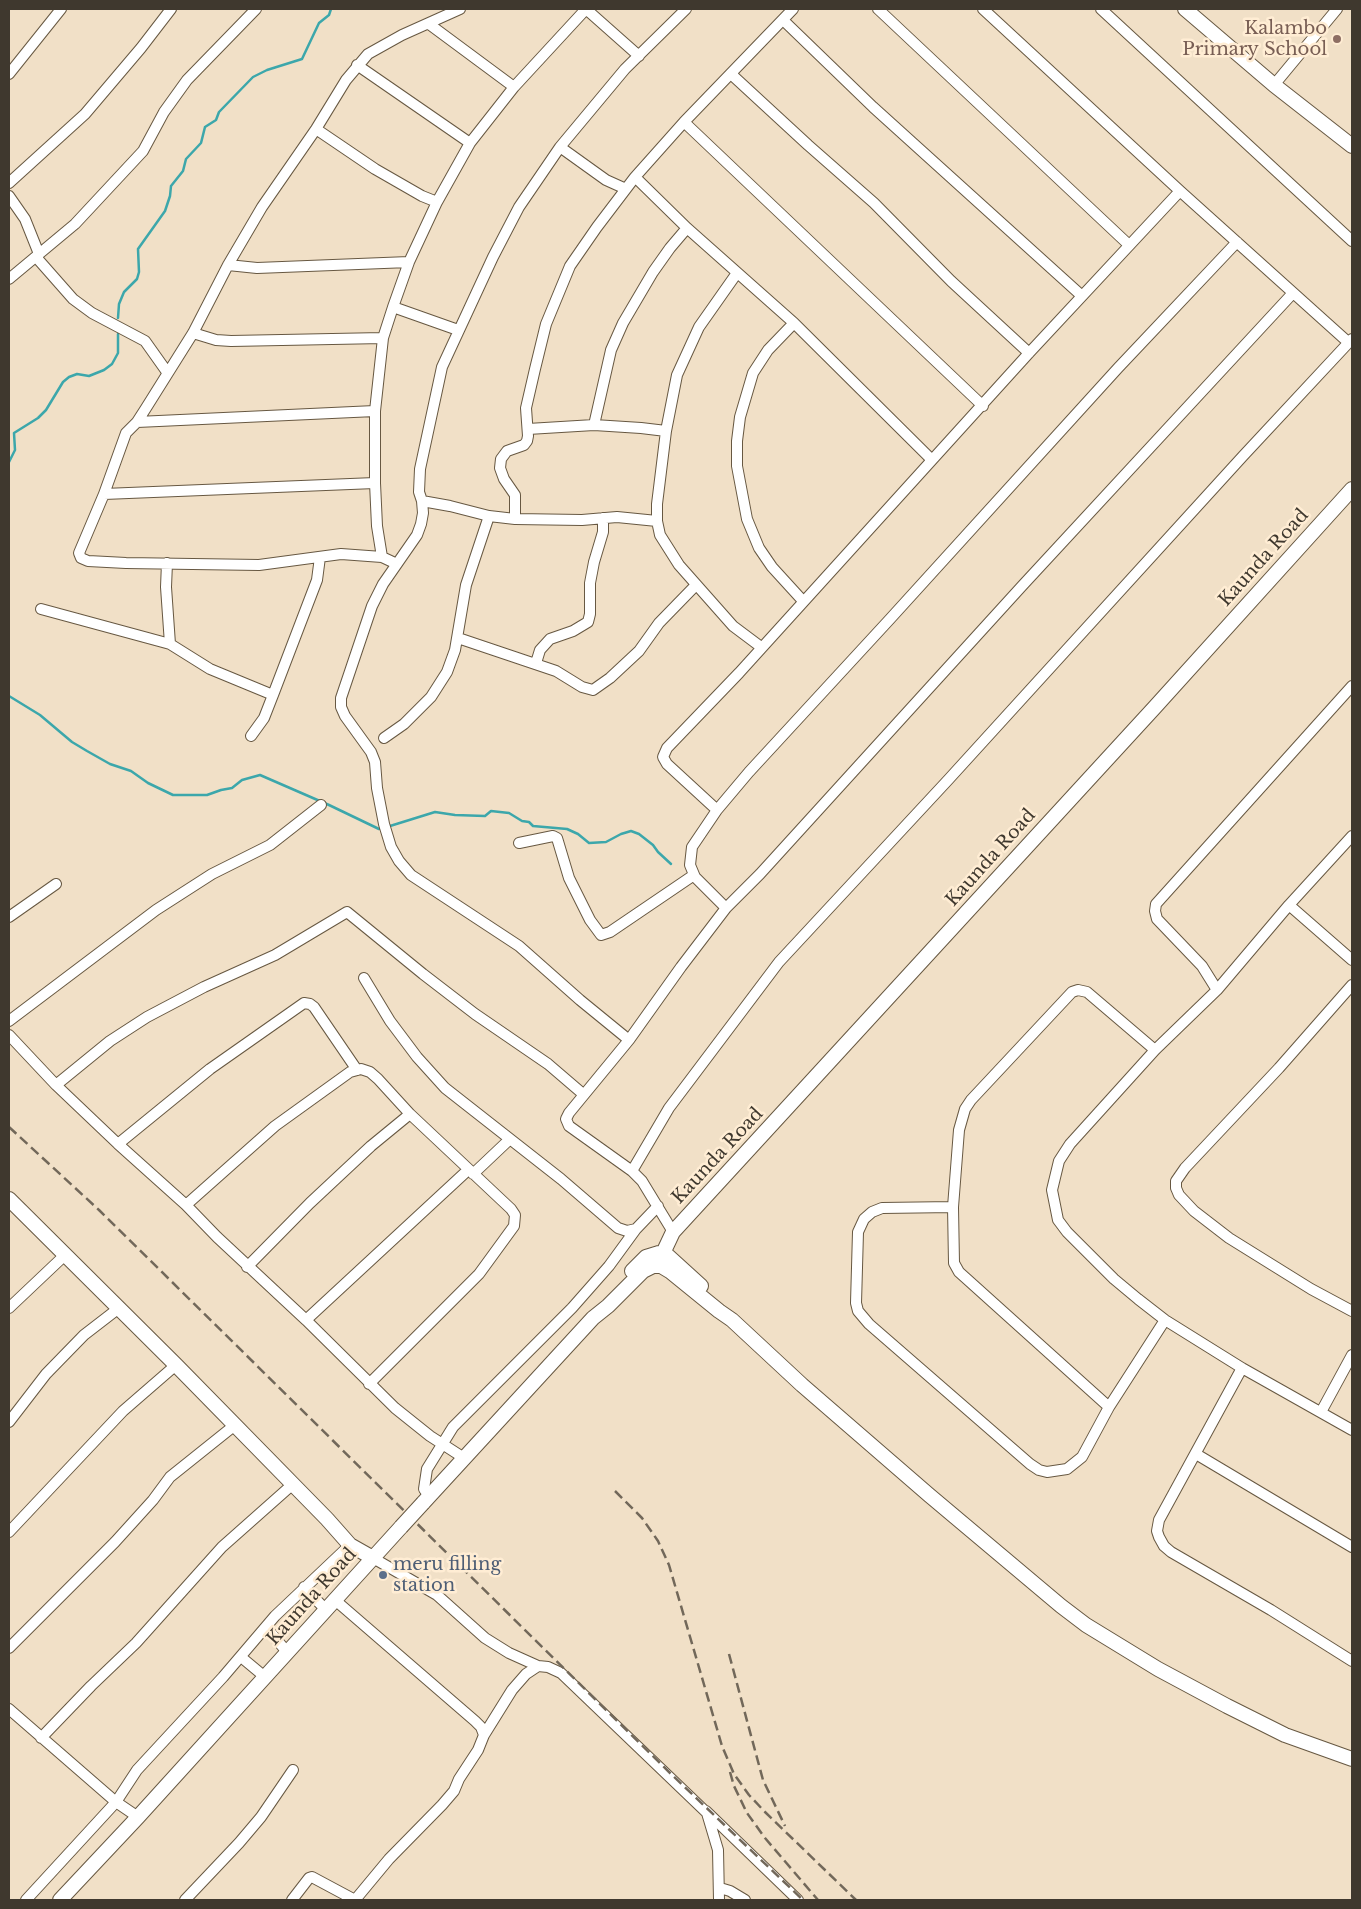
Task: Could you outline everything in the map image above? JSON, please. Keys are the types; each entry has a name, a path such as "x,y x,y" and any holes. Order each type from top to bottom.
{"street":[{"path":"9,74 61,9"},
{"path":"9,183 85,114 141,48 171,9"},
{"path":"9,280 75,224 143,151 164,112 187,80 256,9"},
{"path":"397,564 382,557 341,554 259,565 88,561 81,558 79,553 104,494 126,433 137,422 193,333 228,266 269,196 316,129 346,80 368,54 460,9"},
{"path":"382,557 377,526 375,411 384,338 409,262 437,202 470,143 514,88 586,9 639,56"},
{"path":"629,1040 519,946 411,875 399,861 391,847 381,808 375,762 371,752 340,707 344,687 372,606 383,584 417,535 423,513 419,492 420,468 442,367 511,221 560,147 605,91 686,9"},
{"path":"515,519 516,496 500,468 501,459 507,451 524,445 528,436 526,408 546,324 570,266 591,234 635,178 684,122 793,9"},
{"path":"878,9 1129,244"},
{"path":"632,1171 669,1108 779,962 955,774 1350,341 1180,191 983,9"},
{"path":"1101,9 1352,241"},
{"path":"1185,9 1274,85 1352,146"},
{"path":"1274,85 1338,9"},
{"path":"783,20 873,107 1082,296"},
{"path":"429,24 514,88"},
{"path":"357,65 470,143"},
{"path":"731,74 874,203 951,281 1030,353"},
{"path":"684,122 983,406"},
{"path":"316,129 375,169 422,196 437,202"},
{"path":"560,147 606,180 626,189"},
{"path":"635,178 687,228 794,323 932,460"},
{"path":"717,810 668,764 664,757 667,748 739,673 1129,244 1180,191"},
{"path":"9,196 25,219 37,255 73,299 92,314 145,341 167,372"},
{"path":"594,425 611,350 623,323 653,272 687,228"},
{"path":"726,908 695,878 690,865 690,853 701,832 717,810 749,772 1118,368 1237,242"},
{"path":"228,266 257,268 409,262"},
{"path":"737,273 707,314 677,375 666,431 657,504 657,521 660,535 679,565 733,626 761,647"},
{"path":"673,1232 642,1180 567,1123 568,1113 629,1040 681,966 726,908 766,867 1293,292"},
{"path":"393,307 458,330"},
{"path":"794,323 768,350 753,373 740,417 737,441 737,466 747,518 759,548 772,567 803,601"},
{"path":"193,333 216,340 231,341 384,338"},
{"path":"137,422 375,411"},
{"path":"528,429 594,425 666,431"},
{"path":"104,494 375,482"},
{"name":"Kaunda Road","path":"60,1900 593,1318 603,1302 646,1257 654,1253 668,1264 673,1232 1352,489"},
{"path":"422,501 490,516 515,519 582,520 617,517 657,521"},
{"path":"384,738 404,724 431,697 452,661 458,638 466,585 490,516"},
{"path":"536,663 540,650 550,639 573,631 588,622 590,614 590,583 603,532 603,518"},
{"path":"251,736 264,718 274,695 317,580 320,558"},
{"path":"167,563 166,588 170,644"},
{"path":"458,638 536,663 556,671 582,687 593,690 610,678 639,651 658,624 696,585"},
{"path":"41,609 170,644 210,669 274,695"},
{"path":"1217,990 1202,966 1157,919 1156,904 1352,686"},
{"path":"9,1021 156,910 212,874 270,845 321,805"},
{"path":"519,843 552,836 557,838 569,878 590,920 601,935 610,932 687,878 695,878"},
{"path":"1352,836 1289,905 1217,990 1155,1050 1070,1144 1059,1161 1052,1190 1058,1220 1066,1232 1114,1279 1165,1320 1242,1368 1352,1430"},
{"path":"9,917 56,884"},
{"path":"1289,905 1352,960"},
{"path":"56,1085 110,1041 147,1016 275,954 347,912 423,974 475,1014 548,1064 583,1094"},
{"path":"364,978 390,1021 445,1088 561,1179 618,1228 627,1232 636,1229"},
{"path":"1352,984 1279,1068 1185,1168 1176,1181 1179,1195 1190,1207 1229,1238 1311,1289 1352,1311"},
{"path":"1109,1407 959,1272 954,1263 953,1207 959,1130 965,1108 1072,992 1078,990 1087,992 1155,1050"},
{"path":"118,1144 210,1070 304,1003 314,1007 356,1070"},
{"path":"9,1035 56,1085 186,1205 247,1267 306,1320 369,1384 395,1408 464,1458"},
{"path":"186,1205 275,1126 329,1087 356,1070 361,1069 370,1072 410,1114 511,1209 515,1215 514,1226 479,1274 369,1384"},
{"path":"247,1267 310,1203 371,1146 410,1114"},
{"path":"306,1320 510,1139"},
{"path":"9,1199 176,1365 350,1545 437,1595 485,1638 509,1653 538,1666 548,1667 560,1673 798,1900"},
{"path":"426,1500 424,1489 427,1469 453,1427 582,1297 636,1229 658,1206"},
{"path":"953,1207 882,1208 872,1212 864,1219 858,1232 856,1304 863,1317 1022,1458 1039,1470 1047,1472 1067,1469 1082,1457 1109,1407 1165,1320"},
{"path":"9,1308 65,1255"},
{"path":"668,1264 928,1495 1086,1625 1158,1669 1227,1706 1285,1735 1352,1759"},
{"path":"9,1422 59,1360 84,1335 119,1308"},
{"path":"1321,1412 1352,1355"},
{"path":"9,1532 123,1412 176,1365"},
{"path":"1242,1368 1159,1520 1158,1531 1164,1546 1171,1552 1272,1610 1352,1661"},
{"path":"9,1648 115,1542 152,1500 170,1476 235,1425"},
{"path":"1196,1454 1352,1547"},
{"path":"41,1738 148,1631 222,1547 293,1484"},
{"path":"26,1900 116,1802 137,1770 242,1656 275,1616 350,1545"},
{"path":"304,1587 330,1605 475,1721 481,1727 484,1736"},
{"path":"266,1627 287,1652"},
{"path":"242,1656 265,1677"},
{"path":"292,1900 309,1878 312,1877 355,1900 389,1860 454,1791 459,1779 512,1690 526,1674 538,1666"},
{"path":"9,1709 116,1802 138,1817"},
{"path":"185,1900 261,1817 293,1770"},
{"path":"706,1812 718,1850 719,1900"},
{"path":"720,1888 730,1891 745,1900"}],"waterway":[{"path":"118,318 119,304 124,292 137,279 139,272 138,249 165,211 171,186 183,171 186,159 201,143 205,127 216,120 219,112 253,77 267,70 302,59 319,23 329,15 331,9"},
{"path":"9,462 15,450 14,433 38,418 46,410 63,382 69,377 77,374 89,376 104,370 112,364 118,353 118,334"},
{"path":"9,696 40,715 72,742 110,764 131,771 148,783 173,795 207,795 232,788 242,780 260,775 379,829"},
{"path":"390,826 435,812 485,816 491,811 509,813 522,821 529,822 533,826 567,829 578,834 589,843 606,842 631,831 639,834 653,845 671,864"}],"railway":[{"path":"9,1127 99,1210 670,1773 803,1900"},
{"path":"615,1491 642,1518 658,1541 669,1565 722,1746 734,1774 749,1795 765,1812 856,1900"},
{"path":"729,1654 763,1780 785,1826"},
{"path":"730,1772 734,1786 747,1813 765,1838 818,1900"}],"place":[{"name":"Kalambo Primary School","path":"1337,39"},
{"name":"meru filling station","path":"383,1575"}]}
